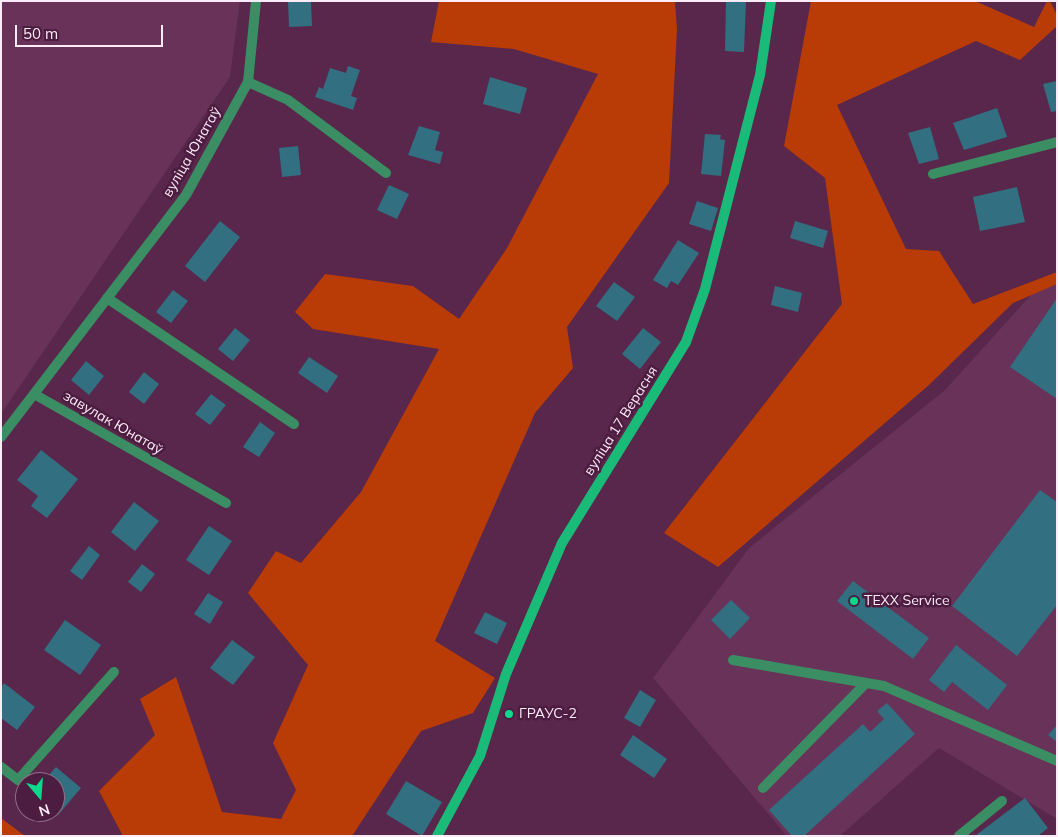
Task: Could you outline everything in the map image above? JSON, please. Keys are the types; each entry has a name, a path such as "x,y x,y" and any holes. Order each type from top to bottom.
{"street":[{"name":"вуліца Юнатаў","path":"34,394 186,195 248,82 256,1"},
{"name":"вуліца 17 Верасня","path":"438,836 480,756 506,674 562,543 686,342 705,289 760,75 772,1"},
{"path":"248,82 288,100 386,173"},
{"path":"933,174 1057,142"},
{"path":"107,298 294,424"},
{"path":"1,437 34,394"},
{"name":"завулак Юнатаў","path":"34,394 226,504"},
{"path":"733,660 884,686 1057,761"},
{"path":"1,767 18,780 114,672"},
{"path":"763,788 866,683"},
{"path":"958,836 1002,801"}],"shaded area":[{"path":"1,1 240,1 230,77 1,414"},
{"path":"439,1 675,1 677,29 669,183 567,327 573,368 535,413 435,641 495,678 473,713 421,731 352,836 123,836 99,791 155,735 140,699 176,677 222,812 281,819 296,790 273,743 308,665 248,593 276,551 301,563 361,492 439,349 313,329 295,312 325,274 413,286 459,319 507,248 598,74 514,49 431,42"},
{"path":"811,1 975,1 1034,27 1047,1 1050,1 1057,15 1057,26 1020,60 976,41 837,105 906,249 939,251 973,304 1057,272 1057,284 1013,303 929,385 718,567 664,533 842,304 825,178 784,146"},
{"path":"1049,275 1057,279 1057,819 939,748 840,836 787,836 653,678 749,548 945,390"},
{"path":"1,818 25,836 1,836"}],"building":[{"path":"288,1 311,1 312,26 289,27"},
{"path":"726,1 746,1 744,52 725,51"},
{"path":"348,66 360,70 351,96 357,98 353,110 315,97 319,87 323,89 330,68 346,73"},
{"path":"490,77 527,88 520,114 483,104"},
{"path":"1057,81 1057,111 1051,112 1043,84"},
{"path":"997,108 1007,137 964,150 953,123"},
{"path":"419,126 440,132 435,150 443,152 440,164 408,155"},
{"path":"930,127 939,159 919,164 908,133"},
{"path":"705,134 721,135 720,139 725,140 721,176 701,174"},
{"path":"298,146 301,175 282,177 279,148"},
{"path":"389,185 409,194 397,219 377,210"},
{"path":"1017,187 1025,222 980,231 973,197"},
{"path":"697,201 718,208 711,231 689,224"},
{"path":"220,221 240,237 205,282 185,266"},
{"path":"795,221 828,231 823,248 790,238"},
{"path":"678,240 699,253 678,285 671,281 667,288 653,280"},
{"path":"614,282 635,297 617,321 596,306"},
{"path":"775,286 802,293 798,312 771,305"},
{"path":"173,290 188,301 171,323 156,312"},
{"path":"1057,298 1057,399 1010,367"},
{"path":"235,328 250,340 233,361 218,349"},
{"path":"643,328 661,342 640,369 622,354"},
{"path":"309,357 338,376 327,393 298,373"},
{"path":"86,361 104,376 89,395 71,380"},
{"path":"144,372 159,384 144,404 129,392"},
{"path":"211,394 226,405 210,425 195,414"},
{"path":"260,422 275,433 259,457 243,447"},
{"path":"41,450 78,479 47,518 31,506 38,496 17,480"},
{"path":"1040,490 1057,502 1057,605 1017,656 952,606"},
{"path":"134,502 159,521 135,551 111,532"},
{"path":"209,526 232,541 209,575 186,560"},
{"path":"89,546 100,555 82,580 70,571"},
{"path":"142,564 155,574 141,592 128,582"},
{"path":"853,581 929,638 913,659 837,601"},
{"path":"208,593 223,602 210,624 194,614"},
{"path":"731,600 750,618 730,639 711,620"},
{"path":"485,612 507,623 497,644 474,633"},
{"path":"65,620 101,645 80,675 44,650"},
{"path":"232,640 255,657 233,685 210,668"},
{"path":"956,645 1007,685 988,710 952,682 944,692 929,680"},
{"path":"4,683 35,707 17,730 1,718 1,687"},
{"path":"640,690 656,700 640,727 624,718"},
{"path":"887,703 915,734 804,836 792,836 769,810 863,724 870,732 884,719 877,711"},
{"path":"1057,725 1057,742 1048,735"},
{"path":"633,735 667,759 654,778 620,755"},
{"path":"56,767 62,772 52,772"},
{"path":"65,775 81,788 65,807"},
{"path":"406,781 442,802 422,836 386,814"},
{"path":"1025,798 1048,828 1038,836 975,836"}],"place":[{"name":"TEXX Service","path":"854,601"},
{"name":"ГРАУС-2","path":"509,714"}]}
